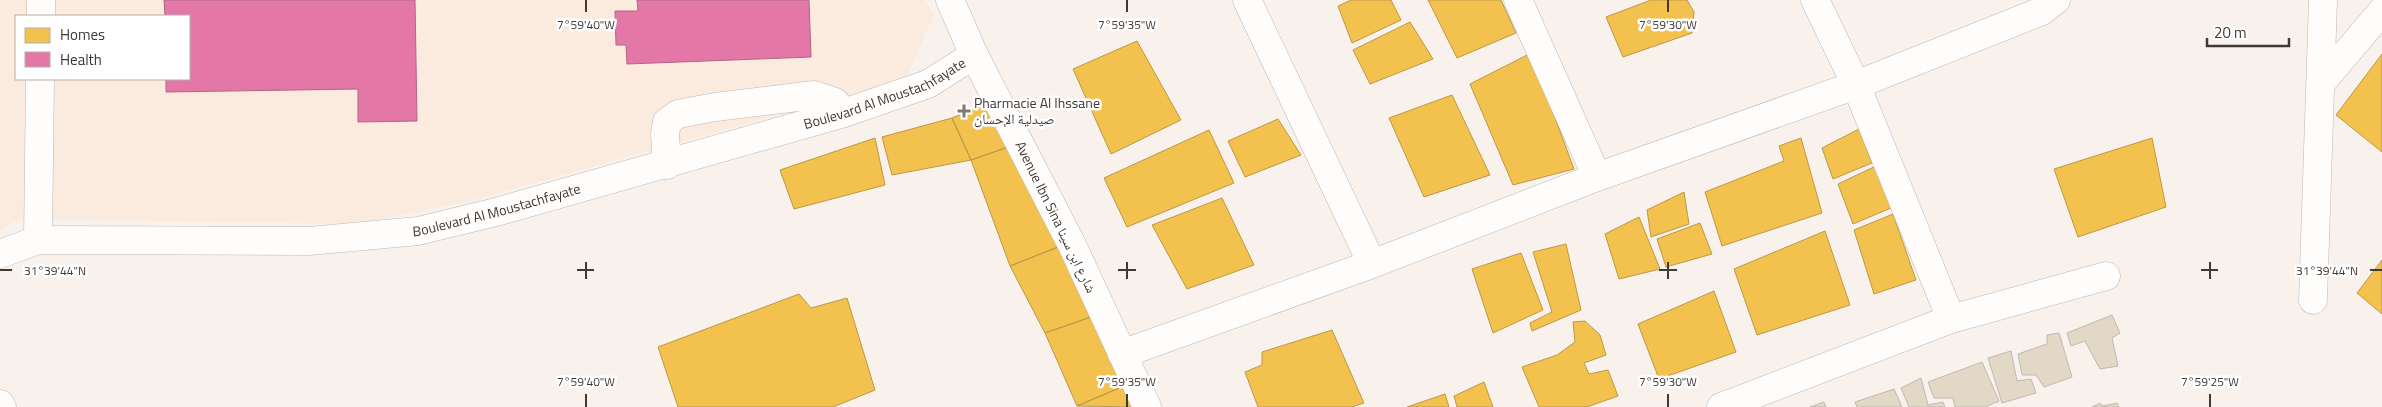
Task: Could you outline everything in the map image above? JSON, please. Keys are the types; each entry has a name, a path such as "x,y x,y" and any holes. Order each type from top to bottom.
{"street":[{"path":"41,0 41,15"},
{"name":"Avenue Ibn Sina شارع ابن سينا","path":"950,0 974,55 1072,245 1147,407"},
{"path":"1247,0 1372,264"},
{"path":"1518,0 1597,176"},
{"path":"1815,0 1856,85 1951,319"},
{"path":"1122,354 1372,264 1597,176 1856,85 2042,11 2056,0"},
{"path":"2314,300 2323,0"},
{"path":"2321,83 2382,11"},
{"name":"Boulevard Al Moustachfayate","path":"0,254 38,240 309,241 418,231 496,212 667,165 844,113 928,84 974,55"},
{"path":"38,240 40,80"},
{"path":"667,165 665,134 667,122 678,114 716,107 814,95 835,102 844,113"},
{"path":"1721,407 1951,319 2106,276"}],"shaded area":[{"path":"0,0 925,0 934,15 906,79 466,202 356,224 20,219 0,230"}],"building: Homes":[{"path":"1351,0 1391,0 1401,20 1352,43 1338,6"},
{"path":"1428,0 1501,0 1516,33 1457,58"},
{"path":"1651,0 1687,0 1694,12 1692,33 1623,57 1606,17"},
{"path":"1410,22 1433,59 1370,84 1353,50"},
{"path":"1137,41 1181,120 1111,154 1073,69"},
{"path":"1531,53 1574,169 1513,185 1470,84"},
{"path":"2382,54 2382,152 2336,115"},
{"path":"1452,95 1490,175 1424,197 1389,118"},
{"path":"990,102 1011,146 971,160 952,118"},
{"path":"952,118 971,160 892,175 882,137"},
{"path":"1278,119 1301,155 1245,177 1228,141"},
{"path":"1859,129 1872,163 1833,179 1822,148"},
{"path":"1209,130 1234,183 1127,227 1104,178"},
{"path":"875,138 885,185 794,209 780,170"},
{"path":"1801,138 1822,213 1722,246 1705,192 1784,161 1779,146"},
{"path":"2152,138 2166,207 2078,237 2054,169"},
{"path":"1011,146 1058,247 1010,266 971,160"},
{"path":"1878,165 1891,208 1853,224 1838,184"},
{"path":"1684,192 1689,224 1651,237 1647,210"},
{"path":"1222,198 1254,265 1187,289 1152,225"},
{"path":"1893,214 1916,280 1874,294 1854,230"},
{"path":"1639,217 1660,269 1619,279 1605,234"},
{"path":"1700,223 1712,254 1666,267 1657,239"},
{"path":"1825,231 1850,305 1757,335 1734,269"},
{"path":"1566,244 1581,310 1532,331 1530,323 1552,312 1533,252"},
{"path":"1058,247 1091,317 1045,333 1010,266"},
{"path":"1521,253 1543,310 1493,333 1472,269"},
{"path":"2382,260 2382,314 2357,293"},
{"path":"1714,291 1736,352 1659,379 1638,324"},
{"path":"799,294 811,308 847,298 875,390 833,407 678,407 658,347"},
{"path":"1091,317 1124,386 1077,406 1045,333"},
{"path":"1585,321 1600,335 1606,355 1584,363 1589,374 1608,370 1618,396 1587,407 1539,407 1522,367 1557,355 1575,342 1573,322"},
{"path":"1332,330 1364,403 1352,407 1258,407 1245,372 1262,365 1262,352"},
{"path":"1484,382 1493,407 1457,407 1454,396"},
{"path":"1124,386 1135,407 1077,406"},
{"path":"1445,394 1449,407 1407,407"}],"building: Health":[{"path":"164,0 415,0 417,121 358,122 358,89 166,92 166,80 190,80 190,15 165,15"},
{"path":"637,0 809,0 811,57 627,64 626,45 616,45 615,11 638,11"}],"building: Other":[{"path":"2112,315 2120,333 2112,338 2118,366 2100,369 2085,341 2071,346 2067,333"},
{"path":"2059,333 2072,377 2044,387 2036,375 2022,375 2018,354 2047,344 2047,335"},
{"path":"2011,351 2017,381 2031,379 2036,393 2002,403 1988,358"},
{"path":"1982,362 1999,401 1985,407 1955,407 1953,398 1934,398 1928,382"},
{"path":"1921,378 1928,405 1943,402 1945,407 1909,407 1901,388"},
{"path":"1894,389 1902,407 1857,407 1855,402"},
{"path":"1824,402 1826,407 1810,407"},
{"path":"2100,403 2103,406 2117,403 2119,407 2092,407"}],"place":[{"name":"Pharmacie Al Ihssane صيدلية الإحسان","path":"964,111"}]}
